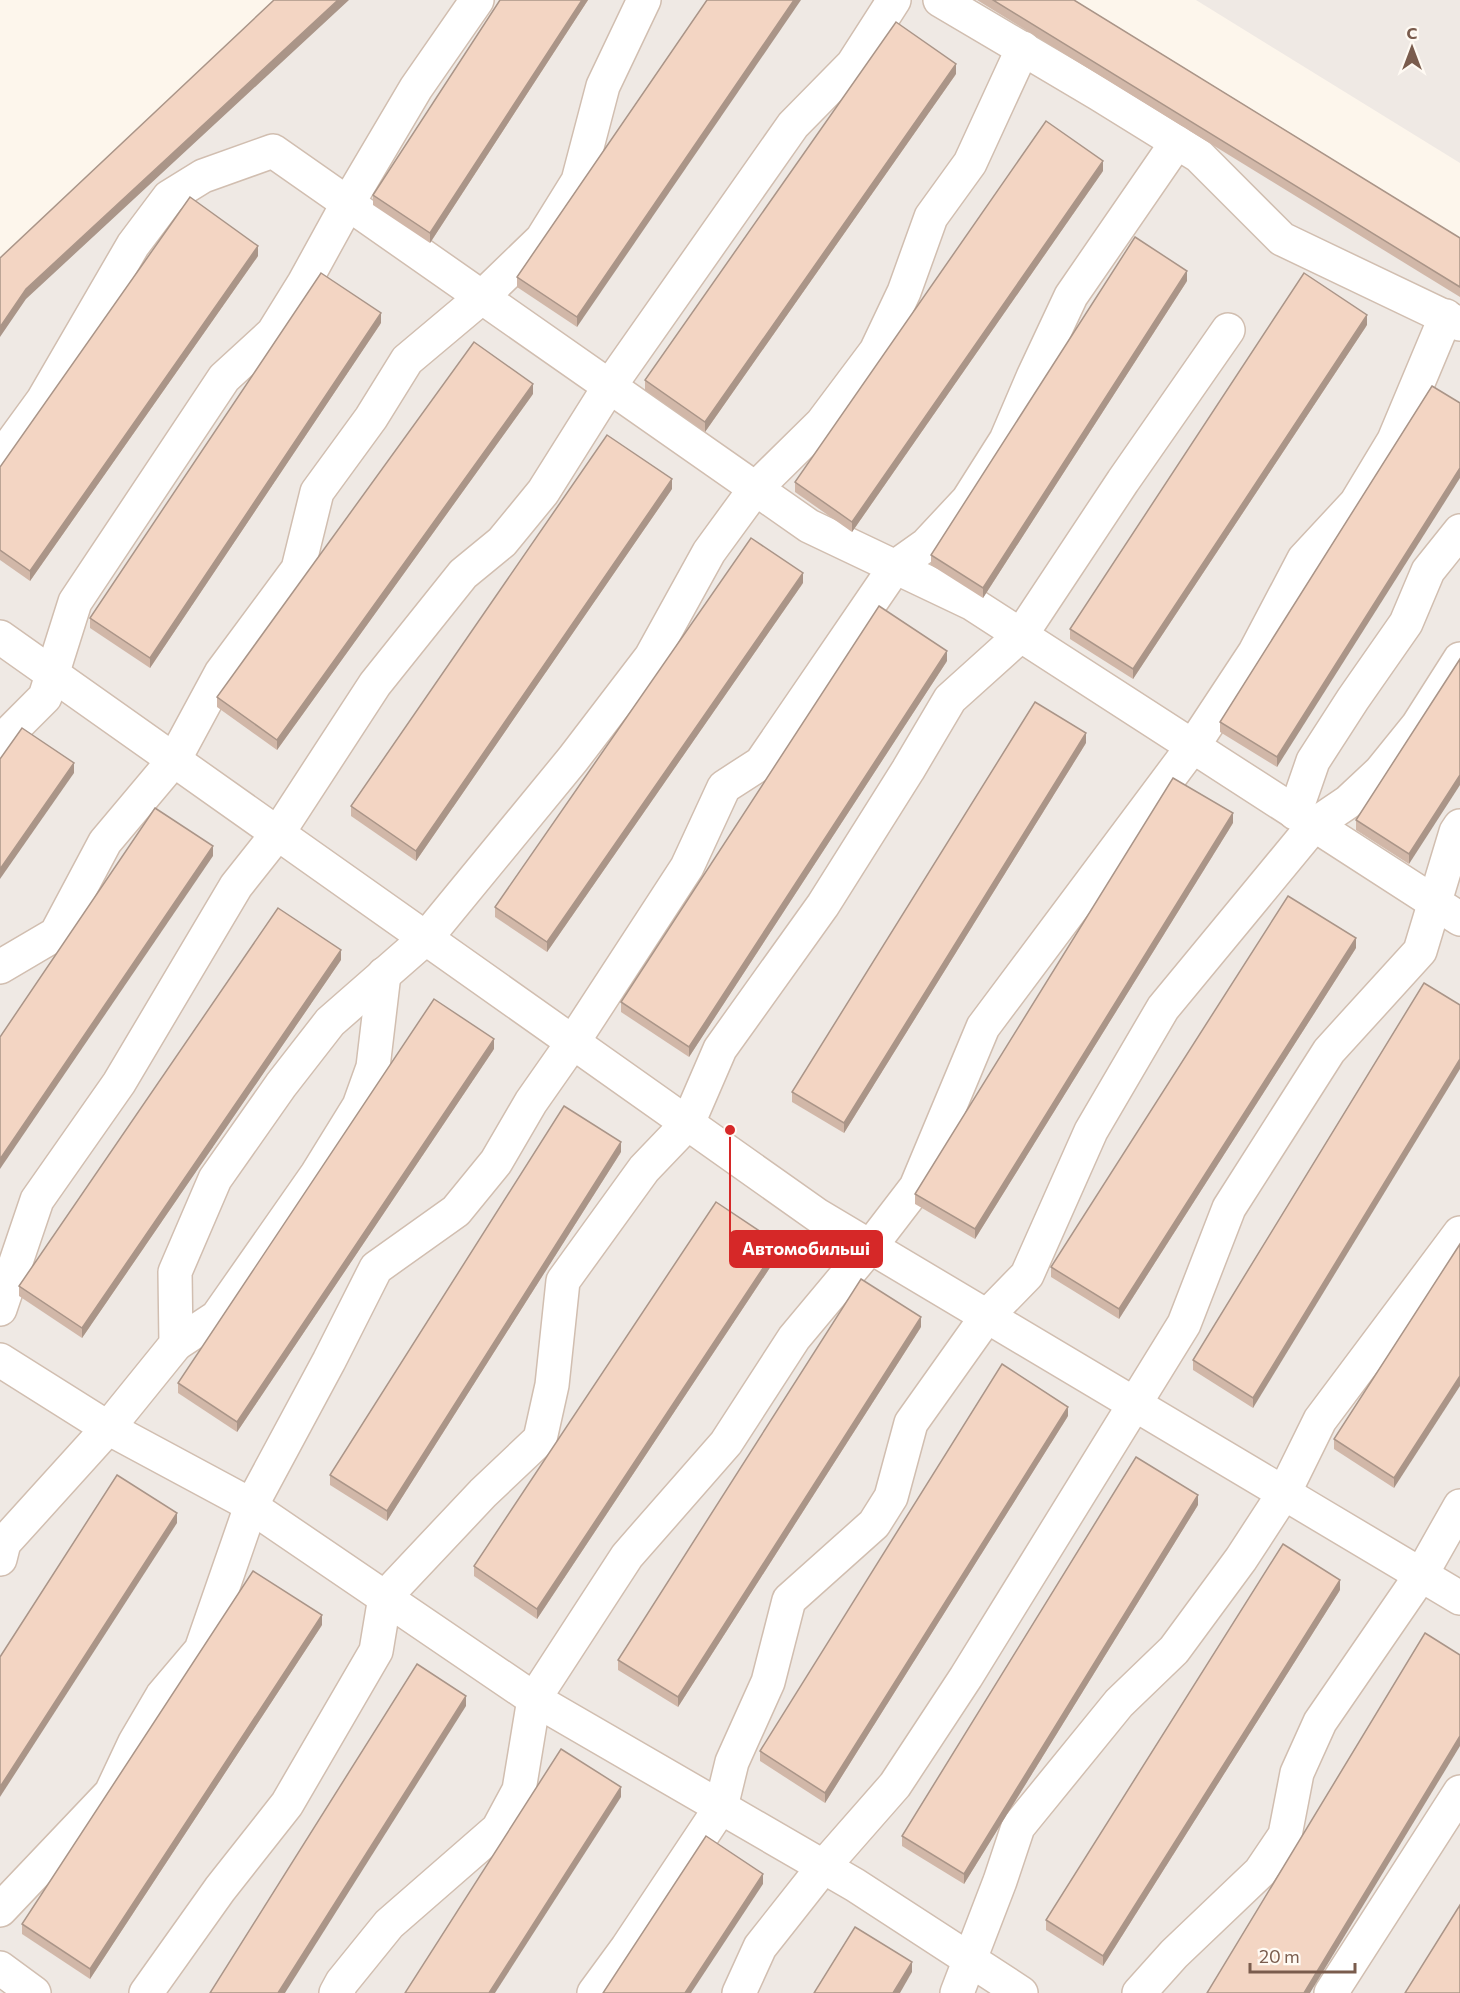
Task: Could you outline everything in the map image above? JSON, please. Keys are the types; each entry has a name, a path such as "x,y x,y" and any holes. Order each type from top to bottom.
{"lane":[{"path":"0,742 45,697 75,602 224,378 273,333 304,284 348,203 416,88 477,0"},
{"path":"0,967 56,934 105,842 174,760 221,673 298,569 317,492 370,418 407,360 482,297 542,239 578,181 603,86 644,0"},
{"path":"0,1310 38,1200 119,1083 236,886 278,833 375,684 463,574 502,542 543,492 609,387 792,125 853,64 894,0"},
{"path":"336,1993 342,1982 389,1924 498,1829 519,1790 534,1699 627,1556 726,1443 794,1338 870,1247 916,1187 983,1027 1193,746 1255,652 1304,559 1356,503 1394,440 1453,320 1282,238 1199,156 940,0"},
{"path":"176,1344 175,1272 215,1179 281,1085 330,1022 426,938 573,759 651,657 709,552 755,489 822,423 876,351 903,292 931,217 970,163 1023,48"},
{"path":"0,1910 111,1793 135,1742 162,1696 201,1650 251,1506 376,1268 456,1211 496,1162 531,1102 573,1042 687,867 724,787 761,763 895,567 926,545 969,500 1006,440 1071,296 1177,142"},
{"path":"0,459 43,400 133,245 169,196 204,176 273,151 808,526 971,603 1448,911"},
{"path":"147,1993 220,1889 287,1804 376,1651 385,1597 483,1493 540,1439 552,1385 563,1281 644,1169 688,1123 720,1049 823,905 950,699 1021,635 1123,481 1228,330"},
{"path":"594,1993 627,1948 721,1807 732,1762 768,1682 789,1600 874,1524 891,1497 911,1423 987,1316 1027,1275 1091,1131 1163,1008 1305,819 1313,761 1406,623 1428,571 1460,531"},
{"path":"0,637 817,1215 1460,1598"},
{"path":"1305,819 1348,802 1380,772 1418,725 1460,659"},
{"path":"739,1993 760,1947 824,1866 895,1785 966,1677 1184,1324 1229,1208 1329,1051 1420,951 1448,911 1456,832 1460,826"},
{"path":"0,1558 4,1543 108,1428 176,1344 217,1317 317,1174 360,1106 373,1067 384,975"},
{"path":"957,1993 1018,1827 1119,1703 1174,1650 1241,1559 1284,1493 1320,1420 1460,1233"},
{"path":"0,1360 108,1428 251,1506 534,1699 824,1866 1021,1993"},
{"path":"1139,1993 1174,1954 1260,1872 1285,1835 1297,1773 1320,1722 1421,1575 1460,1506"},
{"path":"1331,1993 1460,1792"},
{"path":"0,1968 34,1993"}],"shaded area":[{"path":"284,0 1058,0 1460,248 1460,1993 0,1993 0,268"},
{"path":"1196,0 1460,0 1460,163"}],"building":[{"path":"274,0 338,0 26,289 0,327 0,258"},
{"path":"500,0 582,0 430,233 373,195"},
{"path":"707,0 794,0 577,317 517,277"},
{"path":"993,0 1074,0 1460,238 1460,287"},
{"path":"896,22 956,64 705,422 645,380"},
{"path":"1046,121 1103,161 852,522 795,482"},
{"path":"190,197 258,246 30,571 0,550 0,467"},
{"path":"1135,237 1187,271 983,588 931,555"},
{"path":"321,273 381,313 150,658 90,618"},
{"path":"1304,273 1367,315 1133,669 1070,629"},
{"path":"474,342 533,384 277,740 217,697"},
{"path":"1432,386 1460,403 1460,468 1277,757 1220,722"},
{"path":"607,435 672,479 416,851 351,806"},
{"path":"751,538 803,573 547,942 495,907"},
{"path":"879,606 947,651 689,1047 621,1002"},
{"path":"1460,659 1460,775 1409,854 1356,820"},
{"path":"1035,702 1086,733 844,1123 792,1092"},
{"path":"22,728 74,763 0,869 0,759"},
{"path":"1173,778 1233,813 975,1229 915,1194"},
{"path":"155,808 213,846 0,1159 0,1037"},
{"path":"1288,896 1356,938 1119,1309 1051,1267"},
{"path":"278,908 341,950 82,1328 19,1286"},
{"path":"1424,983 1460,1005 1460,1059 1253,1398 1193,1360"},
{"path":"434,999 494,1039 237,1422 178,1383"},
{"path":"564,1106 621,1142 387,1511 330,1475"},
{"path":"716,1202 779,1244 537,1609 474,1566"},
{"path":"1460,1244 1460,1376 1394,1478 1334,1439"},
{"path":"861,1279 921,1317 678,1697 618,1660"},
{"path":"1002,1364 1068,1407 825,1793 760,1751"},
{"path":"1136,1457 1198,1495 964,1874 902,1836"},
{"path":"117,1475 177,1513 0,1787 0,1657"},
{"path":"1283,1544 1340,1580 1103,1956 1046,1920"},
{"path":"253,1571 322,1615 90,1969 22,1924"},
{"path":"1425,1633 1460,1655 1460,1736 1304,1993 1207,1993"},
{"path":"417,1664 466,1696 278,1993 210,1993"},
{"path":"561,1749 621,1787 489,1993 405,1993"},
{"path":"706,1836 763,1874 685,1993 603,1993"},
{"path":"1460,1905 1460,1993 1405,1993"},
{"path":"855,1927 912,1962 893,1993 814,1993"}],"place":[{"name":"Автомобильші","path":"730,1130"}]}
